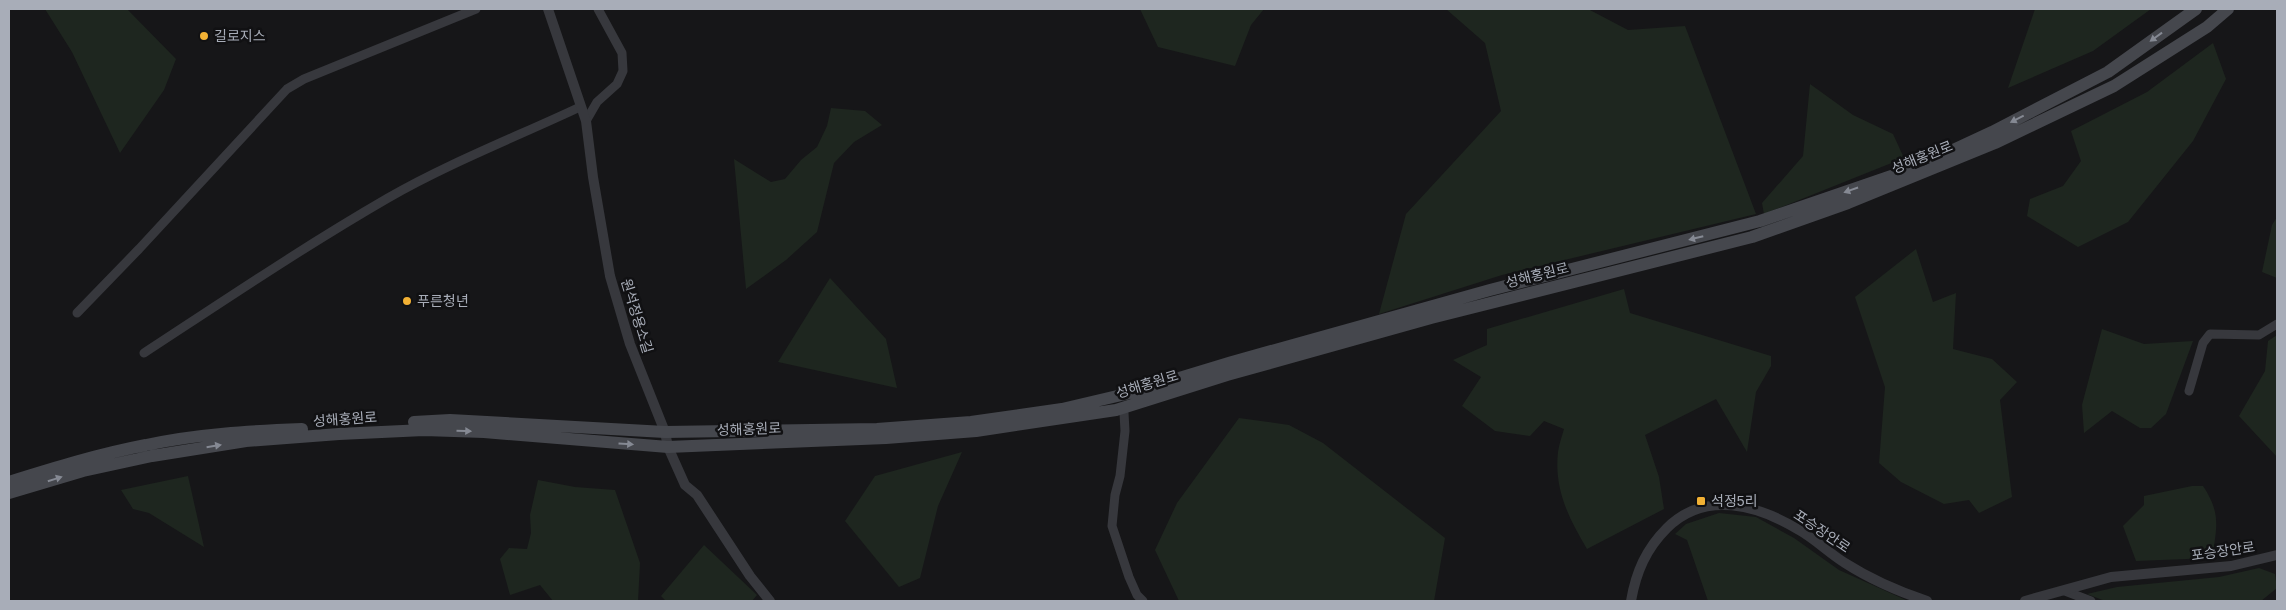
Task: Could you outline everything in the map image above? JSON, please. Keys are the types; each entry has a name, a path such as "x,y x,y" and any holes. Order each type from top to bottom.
{"main road":[{"name":"성해홍원로","path":"9,482 77,460 148,444 237,432 450,420 665,432 877,429 972,422 1062,409 1130,393 1232,362 1490,290 1760,221 1918,166 1992,132 2108,72 2196,9"},
{"name":"성해홍원로","path":"9,493 83,471 152,456 246,441 339,434 424,430 668,447 886,438 976,431 1116,410 1227,375 1431,318 1752,237 1848,203 1986,147 2114,86 2208,27 2228,9"}],"street":[{"path":"76,313 140,248 287,89 304,79 476,9"},
{"name":"원석정용소길","path":"548,9 586,121 593,177 610,276 630,344 665,432 668,447 685,485 697,495 750,576 770,601"},
{"path":"586,121 597,102 617,84 623,71 622,53 598,9"},
{"path":"144,353 250,283 388,198 425,178 580,107"},
{"path":"2189,390 2203,343 2210,334 2259,335 2277,324"},
{"path":"1124,412 1125,430 1112,526 1129,577 1137,595 1143,601"},
{"name":"포승장안로","path":"1631,601 1634,582 1640,564 1649,549 1675,519 1693,510 1724,504 1757,508 1799,530 1846,564 1909,595 1927,601"},
{"name":"포승장안로","path":"2025,601 2111,577 2231,566 2277,555"},
{"path":"2066,590 2091,601"}],"shaded area":[{"path":"45,9 127,9 176,59 164,90 120,153 72,52"},
{"path":"1140,9 1264,9 1251,25 1235,66 1158,47"},
{"path":"1446,9 1588,9 1628,30 1685,26 1756,214 1502,275 1379,314 1406,214 1501,111 1485,43"},
{"path":"2035,9 2151,9 2093,51 2008,88"},
{"path":"2213,43 2226,79 2193,141 2128,222 2078,247 2027,216 2030,199 2063,186 2081,161 2071,131 2147,92"},
{"path":"1810,84 1853,115 1893,134 1904,158 1764,214 1762,203 1803,156"},
{"path":"831,108 865,111 882,125 854,142 834,163 817,232 786,260 746,289 734,159 771,182 785,179 801,160 817,147 827,126"},
{"path":"2277,217 2277,278 2262,272 2272,225"},
{"path":"1916,249 1933,302 1956,293 1953,349 1992,359 2017,382 2000,400 2012,497 1979,513 1969,500 1944,504 1901,482 1879,463 1885,387 1855,297"},
{"path":"830,278 886,339 897,388 778,362"},
{"path":"1624,289 1630,313 1771,356 1771,366 1756,392 1747,452 1716,399 1645,435 1659,477 1664,509 1587,549 1568,514 1560,491 1557,465 1564,429 1544,421 1530,436 1495,431 1462,406 1481,377 1453,360 1487,345 1487,329"},
{"path":"2102,329 2144,344 2193,341 2166,414 2151,428 2140,428 2112,411 2084,433 2082,405"},
{"path":"2277,335 2277,457 2239,416 2265,371 2268,341"},
{"path":"1239,418 1289,425 1323,443 1445,538 1434,601 1179,601 1155,550 1177,503"},
{"path":"962,452 938,506 920,578 899,587 845,521 875,476"},
{"path":"188,476 204,547 149,513 133,509 121,490"},
{"path":"538,480 575,487 615,490 640,563 638,601 553,601 540,585 510,595 500,559 509,548 527,549 531,533 530,515"},
{"path":"2192,486 2203,486 2213,504 2216,529 2212,558 2136,561 2123,526 2144,505 2144,496"},
{"path":"1719,513 1756,517 1794,538 1839,570 1908,601 1708,601 1687,540 1675,534 1686,524"},
{"path":"704,545 757,595 752,601 666,601 661,596"},
{"path":"2259,568 2275,574 2277,588 2261,601 2105,601 2087,594 2117,587 2219,577"}],"place":[{"name":"길로지스","path":"204,36"},
{"name":"푸른청년","path":"407,301"},
{"name":"석정5리","path":"1701,501"}]}
